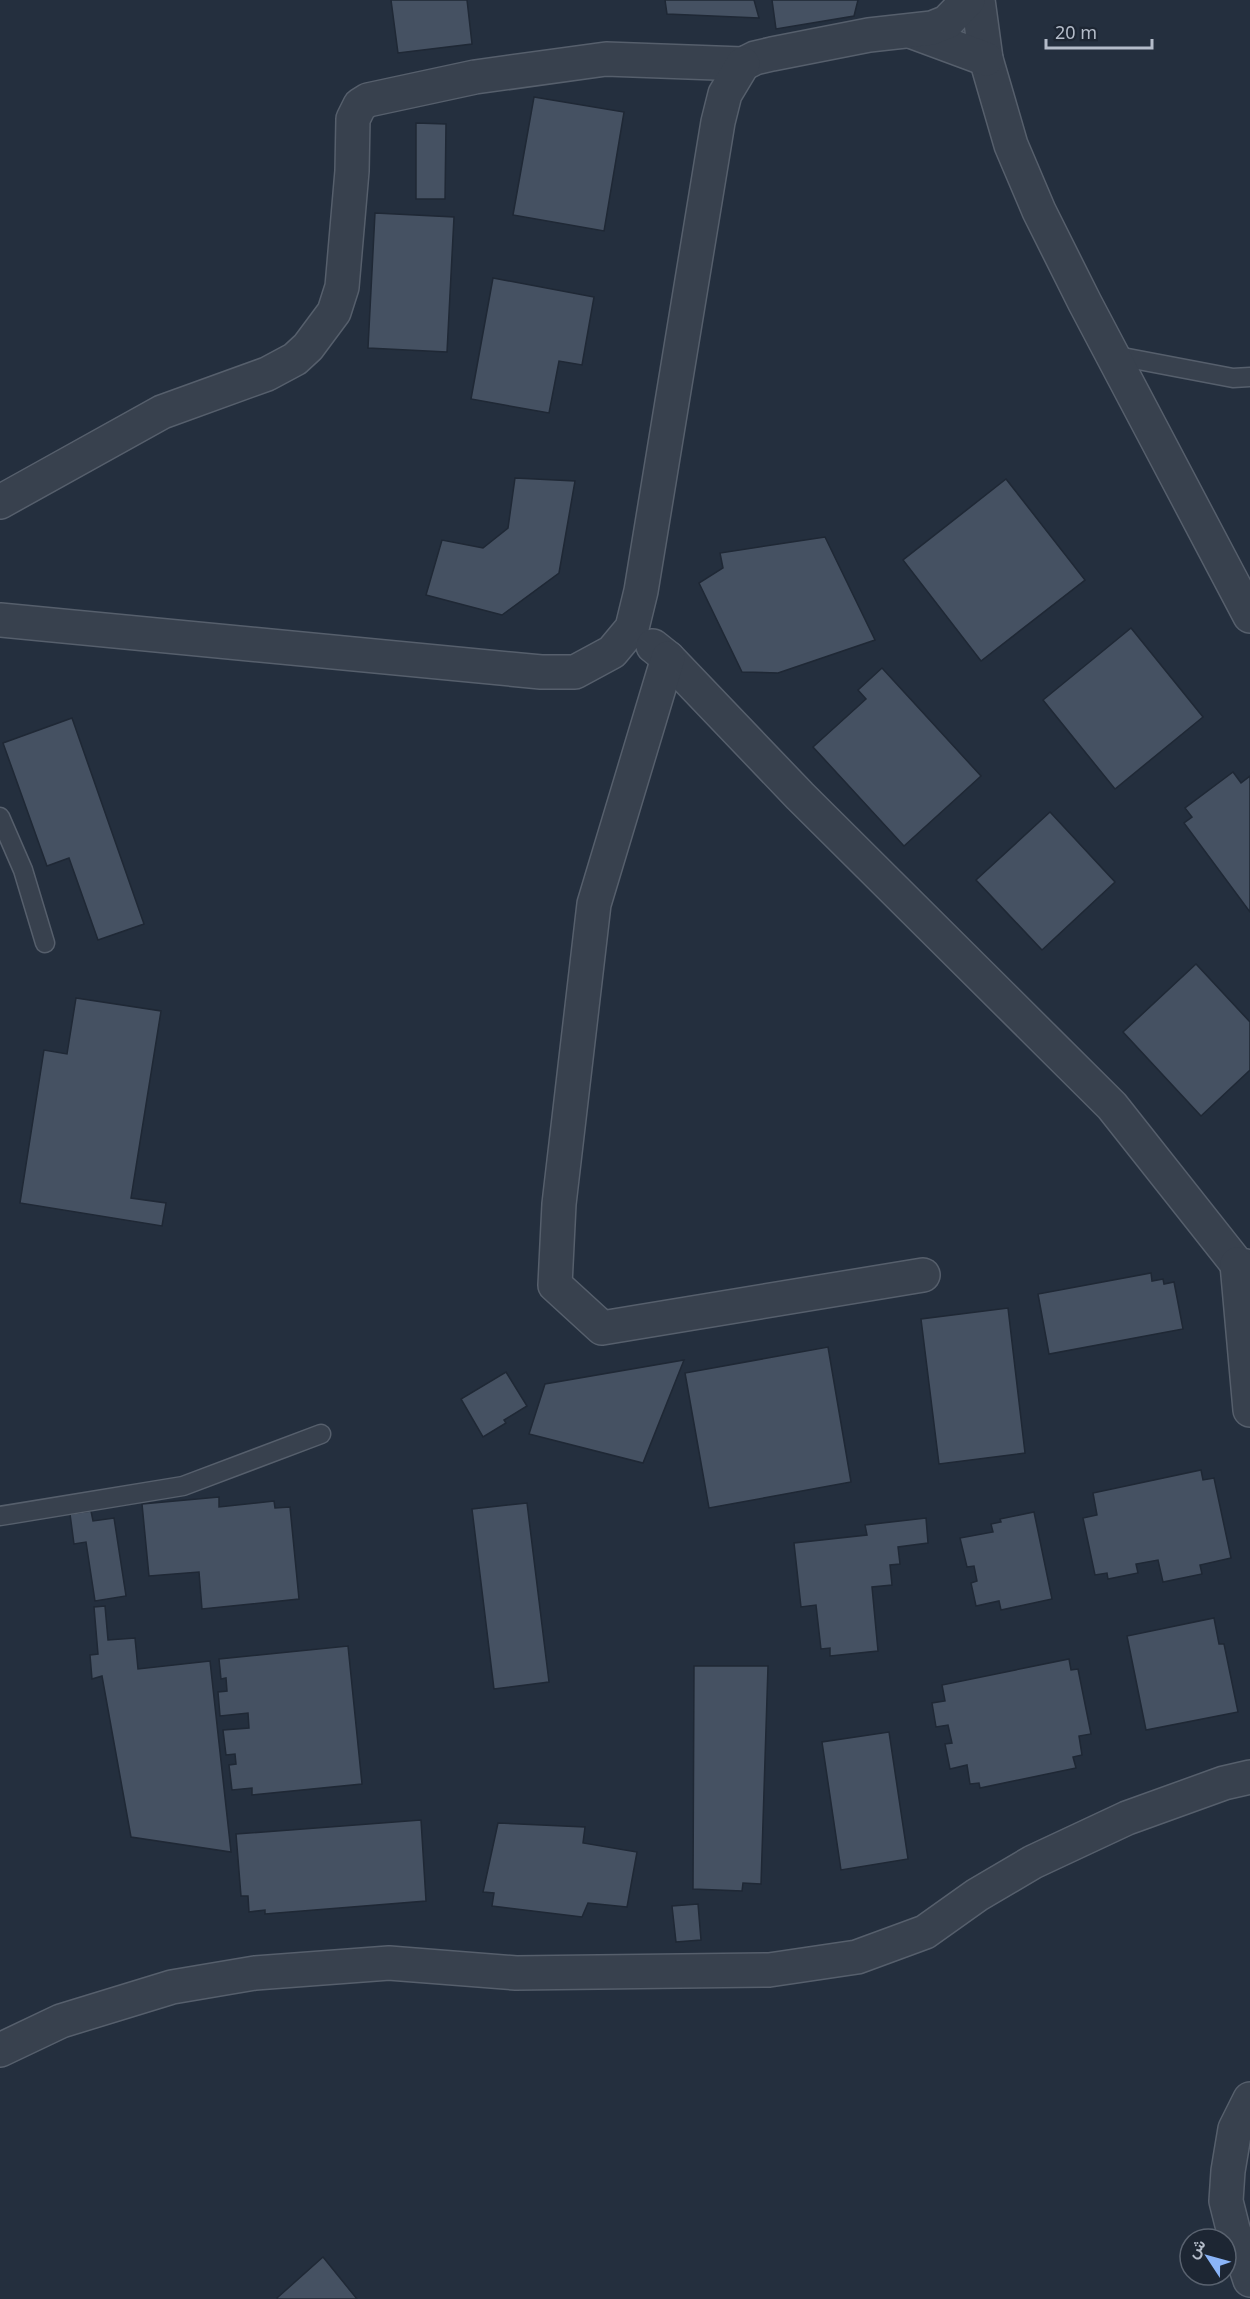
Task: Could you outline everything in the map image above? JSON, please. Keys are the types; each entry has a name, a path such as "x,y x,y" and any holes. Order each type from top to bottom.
{"street":[{"path":"0,502 162,412 267,374 295,359 308,347 334,312 342,286 352,171 353,119 360,105 368,99 475,77 606,59 743,64 755,58 869,34 913,32 932,28 947,22 968,0"},
{"path":"978,0 986,58 1011,145 1039,211 1250,616"},
{"path":"913,32 986,58"},
{"path":"0,620 529,671 575,672 612,652 632,628 641,591 718,122 724,94 743,64"},
{"path":"632,628 668,658 800,796 1112,1106 1244,1265 1250,1410"},
{"path":"668,658 594,904 559,1204 555,1285 602,1328 923,1275"},
{"path":"0,2050 61,2022 172,1987 255,1973 389,1963 516,1972 769,1970 857,1957 925,1932 977,1895 1033,1862 1127,1818 1224,1783 1250,1777"},
{"path":"1250,2099 1235,2129 1228,2171 1227,2201 1233,2229 1250,2280"}],"lane":[{"path":"1112,355 1233,378 1250,377"},
{"path":"0,817 23,870 45,944"},
{"path":"0,1516 183,1486 321,1434"}],"building":[{"path":"391,0 467,0 472,44 398,53"},
{"path":"665,0 754,0 759,18 667,14"},
{"path":"772,0 858,0 854,16 776,29"},
{"path":"534,97 624,112 604,231 513,215"},
{"path":"416,123 446,124 445,199 416,199"},
{"path":"375,213 454,217 447,352 368,348"},
{"path":"493,278 594,297 582,365 559,361 549,413 471,399"},
{"path":"515,478 575,481 559,573 502,615 426,595 442,540 483,548 508,528"},
{"path":"1006,479 1085,580 981,661 903,560"},
{"path":"825,537 875,640 778,673 742,672 699,583 723,568 720,553"},
{"path":"1131,628 1203,717 1115,789 1043,700"},
{"path":"882,668 981,776 904,846 813,747 866,699 858,690"},
{"path":"72,718 144,924 98,940 69,858 47,866 3,743"},
{"path":"1233,772 1241,783 1250,776 1250,912 1184,823 1192,817 1185,808"},
{"path":"1050,812 1115,882 1042,950 976,880"},
{"path":"1196,964 1250,1022 1250,1070 1201,1116 1123,1032"},
{"path":"76,998 161,1011 131,1198 166,1203 162,1226 20,1203 44,1050 67,1054"},
{"path":"1151,1273 1152,1281 1163,1279 1164,1284 1174,1282 1183,1329 1049,1354 1038,1294"},
{"path":"1008,1308 1025,1453 939,1464 921,1319"},
{"path":"828,1347 851,1482 709,1508 685,1373"},
{"path":"684,1360 643,1463 529,1434 545,1384"},
{"path":"506,1372 527,1406 504,1420 506,1423 483,1437 461,1399"},
{"path":"1201,1470 1203,1480 1214,1478 1231,1558 1200,1565 1202,1574 1163,1582 1158,1560 1136,1564 1138,1573 1108,1579 1107,1573 1095,1575 1083,1518 1097,1515 1093,1493"},
{"path":"219,1497 219,1507 274,1501 275,1508 290,1507 299,1599 202,1609 199,1572 149,1576 142,1504"},
{"path":"527,1503 549,1682 494,1689 472,1509"},
{"path":"91,1511 93,1521 114,1518 126,1596 95,1601 86,1542 74,1544 70,1514"},
{"path":"1034,1512 1052,1599 1001,1610 999,1601 976,1606 971,1583 977,1581 974,1566 967,1567 960,1538 993,1532 991,1524 1001,1522 1000,1519"},
{"path":"926,1518 928,1543 898,1547 900,1564 890,1565 892,1585 872,1587 878,1651 830,1656 830,1648 821,1649 816,1605 801,1607 794,1543 867,1535 865,1525"},
{"path":"105,1606 108,1640 135,1638 138,1669 210,1661 231,1852 131,1837 102,1676 92,1679 90,1655 98,1654 94,1607"},
{"path":"1214,1618 1219,1644 1224,1644 1238,1712 1146,1730 1127,1636"},
{"path":"348,1646 362,1784 252,1795 252,1788 232,1790 229,1765 236,1764 235,1754 226,1755 223,1730 249,1728 248,1713 220,1716 218,1692 227,1691 226,1678 221,1679 219,1659"},
{"path":"1069,1659 1071,1670 1078,1669 1091,1734 1079,1736 1082,1755 1073,1757 1076,1768 980,1788 979,1783 970,1784 967,1765 950,1769 945,1744 952,1743 948,1725 936,1727 932,1703 945,1701 942,1685"},
{"path":"694,1666 768,1666 761,1884 743,1883 742,1891 693,1889"},
{"path":"889,1732 908,1859 841,1870 822,1742"},
{"path":"421,1820 426,1901 265,1914 265,1910 249,1912 248,1896 241,1896 236,1834"},
{"path":"498,1823 585,1827 583,1843 637,1852 627,1907 588,1903 582,1917 492,1906 494,1893 483,1892"},
{"path":"698,1904 701,1940 676,1942 672,1906"},
{"path":"323,2257 357,2299 277,2298"}]}
